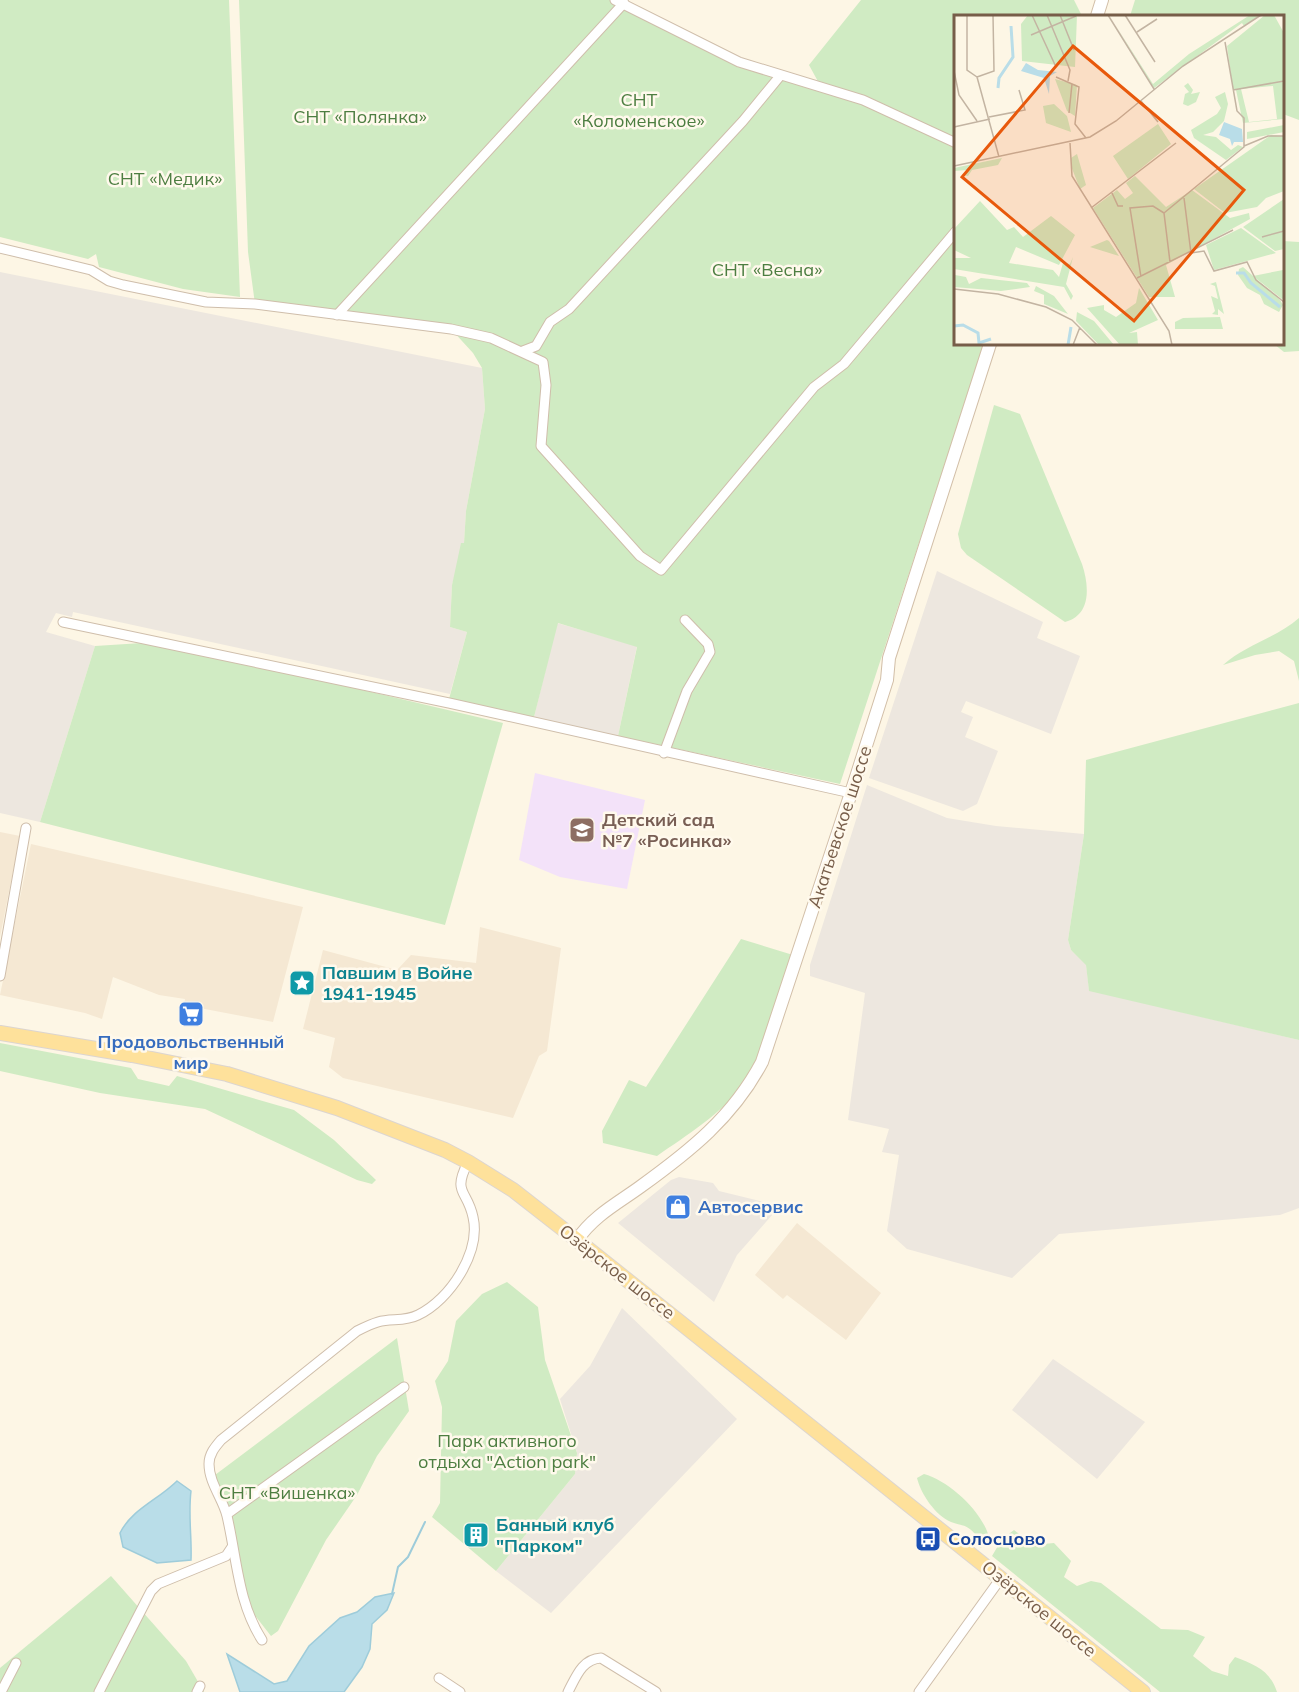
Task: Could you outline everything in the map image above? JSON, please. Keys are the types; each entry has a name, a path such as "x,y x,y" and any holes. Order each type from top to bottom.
{"main road":[{"path":"1097,15 1102,0"},
{"name":"Акатьевское шоссе","path":"577,1240 592,1221 675,1162 712,1131 730,1112 754,1078 775,1029 851,793 887,680 889,658 990,345"},
{"name":"Озёрское шоссе","path":"0,1032 159,1060 246,1079 395,1129 468,1162 513,1191 577,1240 1143,1692"}],"street":[{"path":"337,315 621,1 729,58 780,76 863,100 954,142"},
{"path":"523,351 536,346 550,322 569,309 743,121 780,76"},
{"path":"0,248 91,270 116,283 182,297 451,329 491,338 523,351 543,362 546,385 541,446 640,556 660,570 813,387 844,364 954,233"},
{"path":"664,753 687,691 710,652 708,644 685,620"},
{"path":"63,622 454,704 664,753 851,793"},
{"path":"0,976 26,828"},
{"path":"262,1640 251,1623 245,1607 226,1514 216,1493 209,1466 210,1456 221,1440 357,1331 379,1322 401,1321 418,1315 444,1296 471,1248 475,1228 473,1214 459,1179 468,1162"},
{"path":"226,1514 404,1387"},
{"path":"99,1692 151,1591 158,1584 226,1556 232,1547"},
{"path":"919,1692 1001,1578"},
{"path":"568,1692 580,1669 592,1659 601,1658 656,1692"},
{"path":"1,1692 16,1664"},
{"path":"439,1678 460,1692"}],"shaded area":[{"path":"0,272 482,368 485,409 466,511 464,543 452,585 450,627 467,632 450,694 73,612 72,617 56,613 46,632 95,646 40,822 0,813"},
{"path":"937,571 1043,622 1037,638 1080,656 1051,734 966,701 961,712 973,717 965,737 998,751 977,804 963,811 869,778"},
{"path":"557,623 637,646 618,736 534,717"},
{"name":"Детский сад №7 «Росинка»","path":"535,773 645,800 627,889 560,877 519,860"},
{"path":"867,785 947,818 996,826 1084,834 1068,940 1071,950 1086,964 1089,990 1299,1040 1299,1208 1280,1215 1059,1234 1012,1278 907,1249 887,1231 899,1155 882,1152 889,1129 848,1120 865,993 810,976 810,965"},
{"path":"0,832 20,836 0,937"},
{"path":"31,844 303,907 273,1022 184,1005 185,999 159,995 113,977 102,1019 85,1013 0,995"},
{"path":"480,927 561,948 547,1051 539,1056 513,1118 343,1078 329,1067 335,1038 303,1029 323,950 397,970 411,955 476,963"},
{"path":"679,1177 713,1183 719,1191 780,1206 737,1255 714,1302 618,1223 671,1180"},
{"path":"797,1223 881,1293 846,1340 787,1295 783,1299 755,1275"},
{"path":"622,1308 737,1419 551,1613 496,1571 575,1474 577,1453 560,1399 590,1366"},
{"path":"1053,1359 1145,1422 1097,1479 1012,1410"}],"green space":[{"name":"СНТ «Медик»","path":"0,0 229,0 240,297 183,289 99,267 96,254 88,259 0,237"},
{"path":"239,0 615,0 739,62 821,87 809,65 861,0 1074,0 1082,15 954,15 954,345 984,345 840,784 618,736 637,647 558,623 534,717 449,699 467,632 450,627 452,585 461,543 464,543 466,511 485,409 482,368 473,353 451,329 255,304 248,252"},
{"path":"1135,0 1299,0 1299,120 1284,114 1284,15 1130,15"},
{"path":"1284,241 1299,242 1299,351 1284,352 1275,345 1284,345"},
{"path":"994,405 1020,414 1082,564 1087,590 1084,606 1080,613 1065,622 967,555 961,548 958,534"},
{"path":"1299,618 1299,681 1294,661 1279,651 1255,655 1223,665 1241,652 1281,631"},
{"path":"142,643 282,671 503,723 445,925 40,822 95,646"},
{"path":"1299,703 1299,1040 1089,991 1086,965 1071,950 1068,940 1084,834 1086,760"},
{"path":"741,939 793,955 766,1040 752,1072 734,1096 714,1115 657,1156 603,1143 602,1131 629,1080 646,1087"},
{"path":"0,1043 131,1068 138,1079 169,1086 177,1076 294,1110 334,1140 376,1180 372,1184 357,1180 205,1109 100,1093 0,1071"},
{"name":"Парк активного отдыха \"Action park\"","path":"507,1282 538,1307 545,1360 577,1453 575,1474 496,1571 432,1517 440,1503 442,1407 435,1381 448,1361 456,1321 482,1294"},
{"name":"СНТ «Вишенка»","path":"397,1338 409,1411 377,1456 357,1495 326,1540 278,1631 271,1636 249,1608 238,1556 211,1478"},
{"path":"924,1474 944,1483 972,1507 989,1537 981,1548 975,1544 975,1534 972,1531 945,1519 930,1503 917,1478"},
{"path":"1014,1530 1033,1545 1054,1543 1071,1561 1064,1577 1077,1586 1091,1581 1101,1583 1161,1629 1188,1630 1205,1637 1193,1656 1212,1671 1228,1676 1229,1665 1235,1657 1266,1673 1277,1692 1160,1692 992,1556 1002,1539"},
{"path":"111,1576 186,1661 204,1692 0,1692 0,1668"}],"water":[{"path":"177,1481 191,1491 191,1560 157,1563 123,1547 120,1533 131,1517"},
{"path":"394,1593 387,1610 372,1624 370,1649 362,1667 344,1692 240,1692 227,1654 274,1684 287,1681 309,1646 340,1618 357,1612 375,1597"}],"waterway":[{"path":"392,1594 398,1567 408,1557 425,1522"}],"place":[{"name":"Детский сад №7 «Росинка»","path":"582,830"},
{"name":"Павшим в Войне 1941-1945","path":"302,983"},
{"name":"Продовольственный мир","path":"191,1014"},
{"name":"Автосервис","path":"678,1207"},
{"name":"Банный клуб \"Парком\"","path":"476,1535"},
{"name":"Солосцово","path":"928,1539"}],"park label":[{"name":"СНТ «Коломенское»","path":"639,110"},
{"name":"СНТ «Полянка»","path":"360,117"},
{"name":"СНТ «Весна»","path":"767,270"}]}
